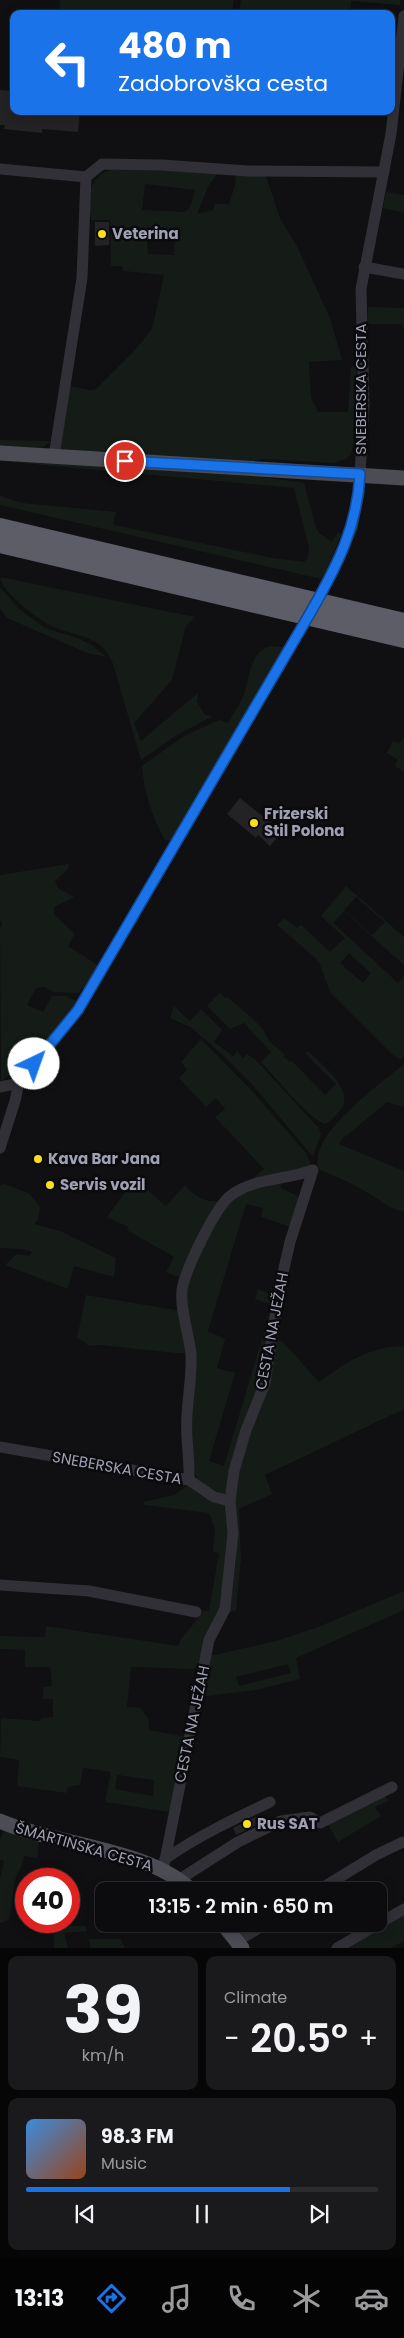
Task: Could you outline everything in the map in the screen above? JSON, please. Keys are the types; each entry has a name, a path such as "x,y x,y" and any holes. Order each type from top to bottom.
{"highway":[{"path":"0,527 404,622"},
{"path":"0,544 404,640"}],"main road":[{"path":"0,453 404,478"},
{"name":"ŠMARTINSKA CESTA","path":"0,1821 48,1837 164,1865 183,1882"},
{"path":"230,1932 240,1944"}],"street":[{"name":"SNEBERSKA CESTA","path":"395,110 402,53 404,16"},
{"name":"SNEBERSKA CESTA","path":"0,1148 15,1101 18,1083 78,1010 279,666 330,576 352,528 357,506 360,474 364,377 360,297 364,267 394,115"},
{"path":"0,169 86,177 102,164 162,165 248,171 384,172"},
{"path":"54,456 82,278 86,177"},
{"path":"364,267 404,274"},
{"path":"0,1087 18,1083"},
{"name":"CESTA NA JEŽAH","path":"164,1865 209,1640 224,1609 232,1533 230,1501 234,1471 246,1430 266,1383 280,1286 290,1242 314,1170 282,1179 257,1183 231,1195 220,1206 210,1224 184,1280 182,1307 191,1365 186,1414 189,1480"},
{"name":"SNEBERSKA CESTA","path":"0,1447 189,1480 214,1497 230,1501"},
{"path":"0,1585 89,1591 196,1612"},
{"path":"180,1879 238,1842 281,1822 310,1817 320,1823 392,1787"},
{"path":"164,1865 231,1820 270,1802"},
{"path":"332,1882 376,1855 403,1842"},
{"path":"337,1948 404,1909"},
{"path":"240,1944 256,1932"}],"shaded area":[{"path":"60,0 234,0 233,10 59,10"},
{"path":"241,0 400,0 400,5 351,1 350,10 240,10"},
{"path":"111,170 200,170 217,174 209,185 197,214 213,210 215,204 229,204 236,182 235,174 266,176 280,218 297,246 330,318 342,360 309,362 311,398 318,412 348,412 351,367 357,364 353,446 351,454 346,459 333,463 262,459 249,462 63,451 59,446 69,386 90,390 96,389 135,350 152,329 164,275 123,271 122,266 111,266 110,220 92,220 89,205 89,197 94,183 104,173","holes":["145,184 195,190 191,205 185,212 142,210","175,237 174,255 148,254 147,239"]},
{"path":"386,192 404,195 404,213 383,208"},
{"path":"368,307 404,308 404,329 402,324 368,324"},
{"path":"0,440 51,441 42,448 0,447"},
{"path":"0,459 252,476 304,483 319,533 332,542 338,532 341,534 328,568 321,579 0,505 0,496 22,503 116,512 113,524 119,526 273,558 304,562 308,557 309,547 294,488 0,461"},
{"path":"0,577 195,617 186,626 172,680 134,723 141,741 198,693 197,702 205,715 213,716 177,735 141,760 113,664 108,653 93,640 56,628 34,615 12,596 2,583"},
{"path":"0,587 18,608 45,628 80,639 93,646 106,657 87,653 7,618 0,608"},
{"path":"271,646 284,647 172,841 165,840 149,804 142,766 184,736 219,720 228,723 245,692 254,660 263,649"},
{"path":"404,737 404,772 395,766 398,760 387,753 393,741 399,743"},
{"path":"69,864 68,869 55,881 58,888 74,897 54,907 54,914 75,934 68,946 99,966 85,989 82,988 78,993 54,992 44,987 36,988 27,1005 43,1012 52,996 66,996 78,1002 25,1067 1,1081 0,929 2,921 0,921 0,875"},
{"path":"346,886 404,937 404,965 344,911 333,923 398,983 404,976 404,1056 400,1059 393,1055 330,992 319,962 277,925 284,918 297,928 301,925 330,952 345,938 321,916","holes":["356,897 385,922 372,935 344,910","349,953 371,973 363,983 340,963"]},
{"path":"220,992 225,998 227,997 251,1017 263,1029 269,1041 284,1054 284,1057 290,1062 292,1061 325,1095 336,1084 305,1053 308,1051 335,1078 344,1095 344,1103 332,1120 325,1124 309,1114 283,1087 261,1062 271,1052 244,1023 230,1029 207,1006"},
{"path":"174,1006 190,1021 201,1009 222,1030 214,1042 233,1056 237,1051 243,1058 247,1054 255,1059 319,1128 321,1134 313,1157 251,1083 226,1058 192,1028 170,1018"},
{"path":"201,1039 252,1091 306,1153 311,1165 305,1171 250,1181 264,1169 215,1117 225,1109 216,1098 206,1107 179,1078 187,1070 181,1062"},
{"path":"404,1064 404,1107 387,1102 341,1140 339,1144 404,1171 404,1212 393,1209 355,1186 320,1170 318,1157 323,1142 334,1127 364,1097"},
{"path":"135,1179 166,1206 185,1185 193,1193 205,1200 222,1201 181,1276 175,1276 166,1272 174,1257 127,1230 128,1227 107,1217"},
{"path":"282,1183 280,1187 299,1197 291,1227 261,1217 263,1208 246,1204 208,1331 225,1339 217,1368 235,1373 209,1461 224,1466 272,1305 255,1299 258,1289 272,1295 278,1292 271,1347 226,1495 222,1495 198,1482 193,1465 186,1280 228,1201 243,1192"},
{"path":"4,1184 29,1193 40,1207 38,1219 34,1224 60,1231 116,1258 114,1277 74,1266 68,1289 5,1265 17,1254 29,1256 32,1252 22,1249 0,1248 0,1185"},
{"path":"86,1295 181,1311 188,1351 175,1353 101,1345 88,1346 77,1338"},
{"path":"278,1339 284,1343 319,1382 358,1357 379,1349 404,1346 404,1409 265,1475 272,1494 239,1509 241,1559 236,1611 230,1612 236,1561 234,1507 238,1463 269,1381"},
{"path":"187,1486 194,1486 226,1505 230,1524 223,1602 196,1669 131,1667 127,1707 141,1708 149,1720 149,1730 187,1737 169,1812 105,1802 111,1772 83,1768 80,1785 68,1787 66,1793 17,1786 19,1760 0,1757 1,1718 40,1721 41,1718 53,1717 53,1699 43,1699 43,1687 52,1686 50,1667 25,1667 25,1650 0,1649 0,1636 45,1637 46,1626 178,1646 181,1639 204,1611 209,1611 219,1553 213,1552 215,1529 209,1513 144,1505 143,1502 174,1495","holes":["117,1775 154,1780 153,1796 115,1789"]},
{"path":"404,1591 404,1610 296,1658 300,1679 256,1690 199,1697 210,1671 205,1657 276,1641 318,1627","holes":["288,1664 291,1673 239,1686 236,1677"]},
{"path":"382,1794 389,1800 375,1807 381,1816 338,1842 327,1822"},
{"path":"4,1831 39,1841 37,1858 24,1856 20,1868 15,1868 9,1920 0,1923 0,1878 4,1861 0,1860 0,1839"},
{"path":"404,1913 404,1941 391,1948 343,1948 371,1932 387,1932 387,1923"},
{"path":"80,1926 86,1926 87,1931 80,1932"},
{"path":"53,1933 64,1933 68,1948 54,1948"},
{"path":"89,1939 121,1939 125,1948 90,1948"}],"building":[{"path":"0,90 10,91 10,115 80,115 78,132 42,129 42,133 4,129 5,125 0,125"},
{"name":"Veterina","path":"95,222 109,222 109,245 95,246"},
{"name":"Frizerski Stil Polona","path":"240,798 282,832 270,846 258,835 256,838 227,814"},
{"name":"Rus SAT","path":"259,1815 263,1822 236,1835 233,1828"}],"place":[{"name":"Veterina","path":"102,234"},
{"name":"Frizerski Stil Polona","path":"254,823"},
{"name":"Kava Bar Jana","path":"38,1159"},
{"name":"Servis vozil","path":"50,1185"},
{"name":"Rus SAT","path":"247,1824"}],"route":[{"path":"34,1064 50,1047 78,1010 312,610 347,542 359,494 360,474 125,461"}]}
